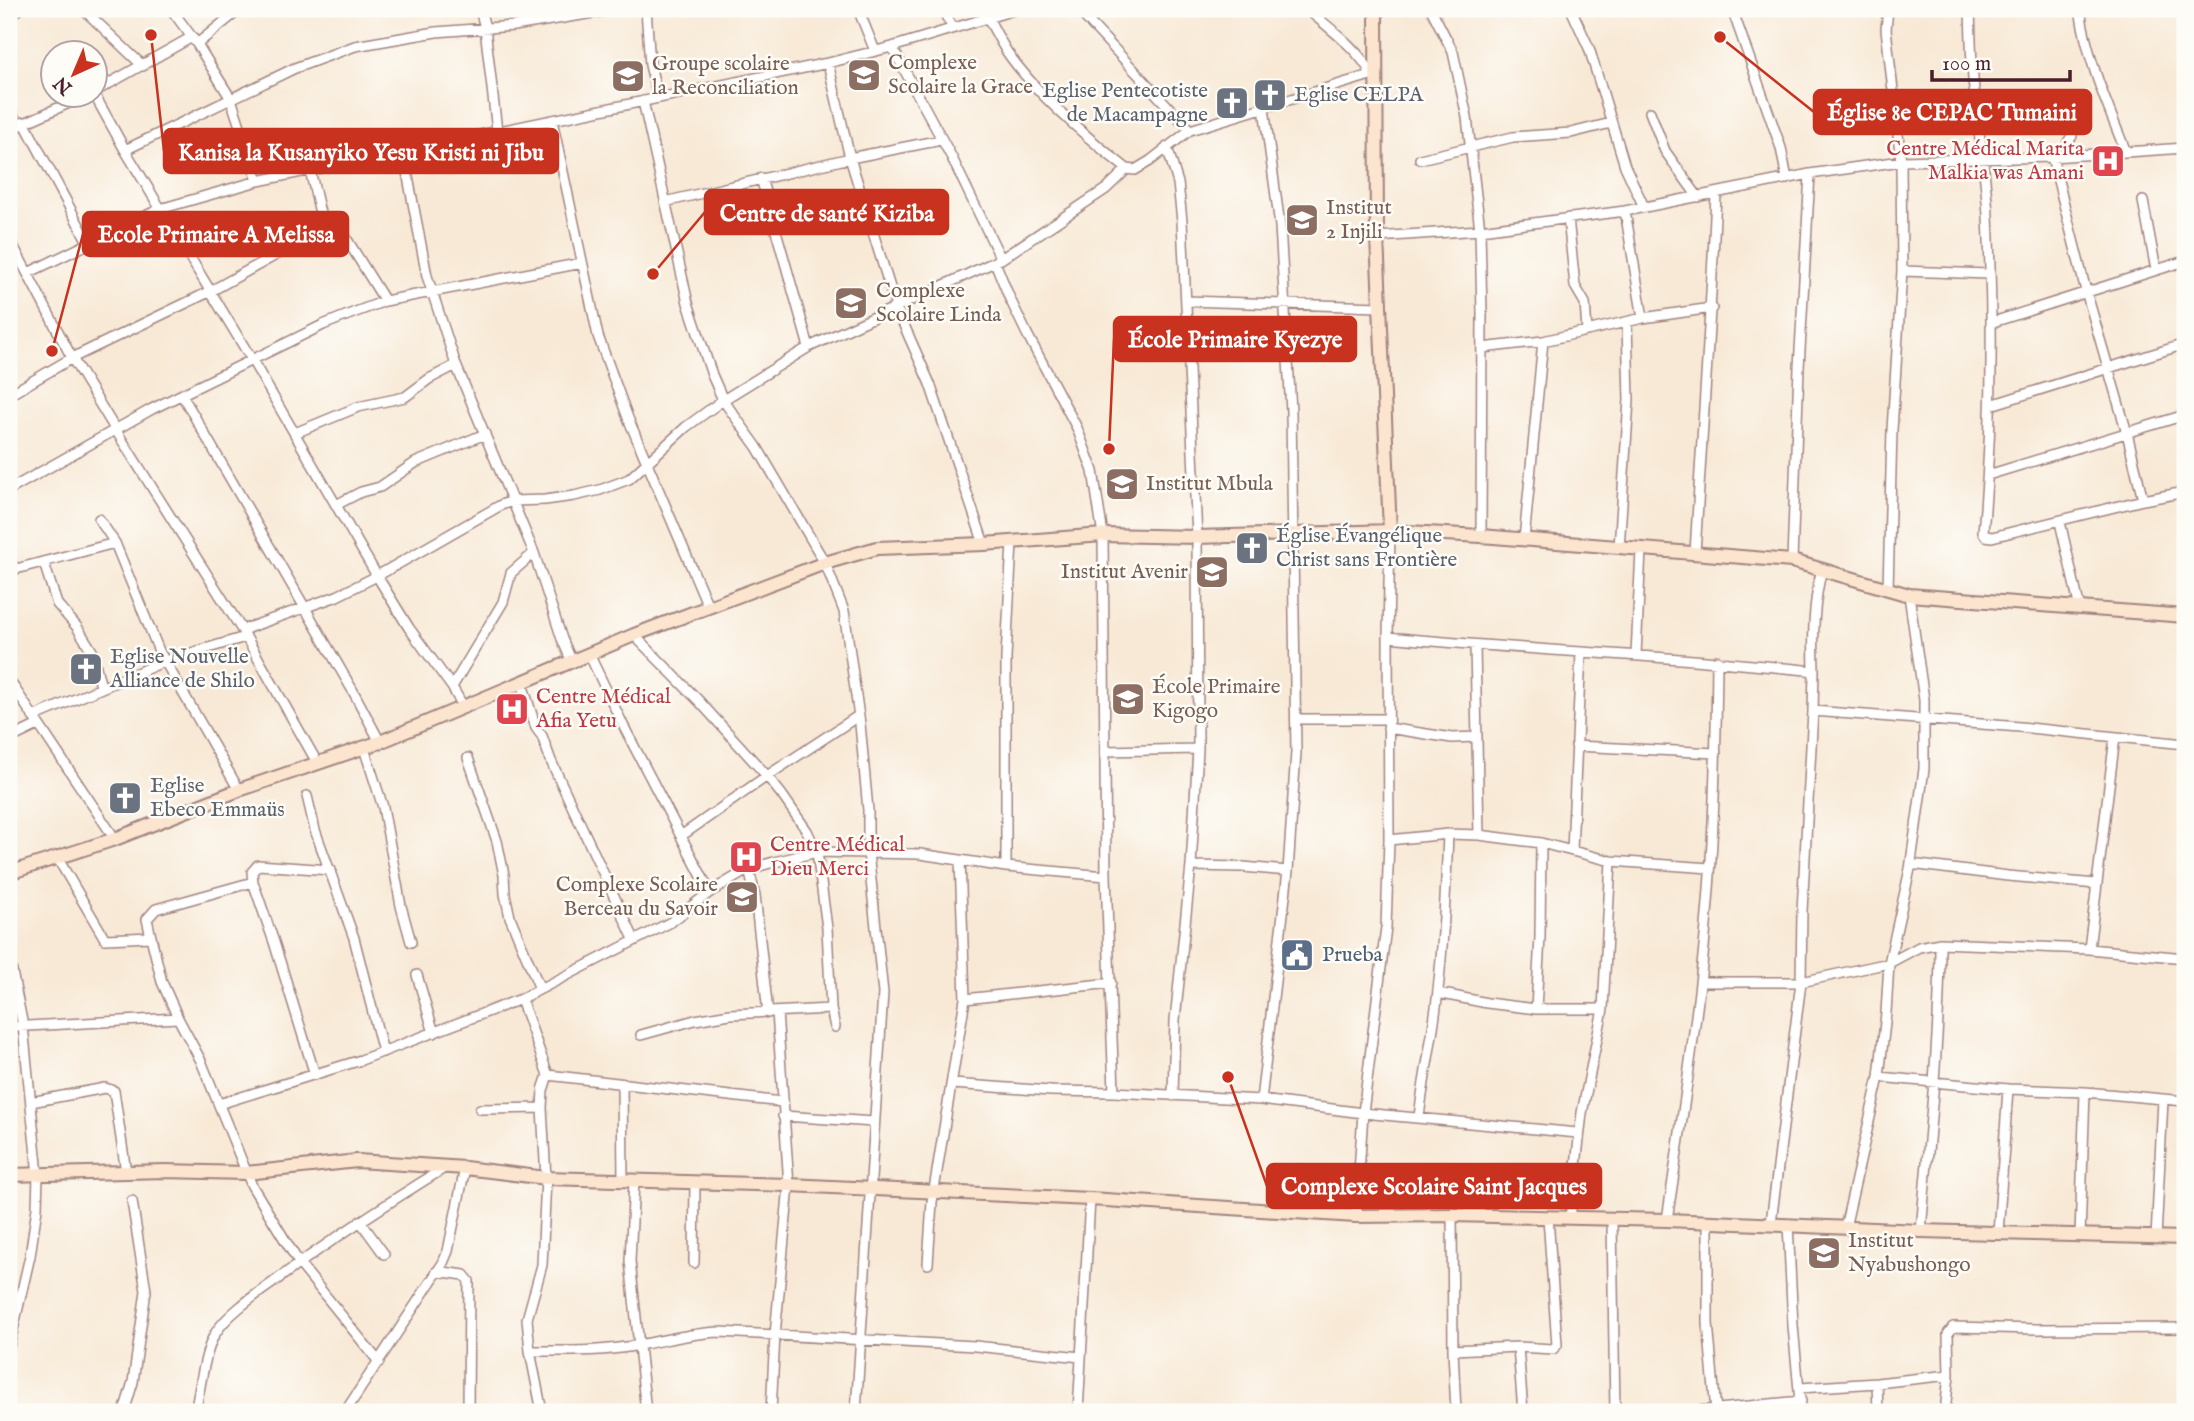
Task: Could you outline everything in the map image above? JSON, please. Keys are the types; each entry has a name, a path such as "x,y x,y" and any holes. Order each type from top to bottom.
{"street":[{"path":"9,16 20,9"},
{"path":"83,9 142,66"},
{"path":"172,9 232,99 258,181"},
{"path":"108,85 195,40 240,9"},
{"path":"480,9 485,28 497,131"},
{"path":"125,150 295,68 355,46 436,32 540,23 618,9"},
{"path":"646,9 650,65 658,98"},
{"path":"858,9 875,51"},
{"path":"942,9 953,28"},
{"path":"28,273 160,209 258,181 746,82 892,47 1017,9"},
{"path":"1077,9 1191,130"},
{"path":"1307,9 1342,39 1375,74"},
{"path":"1356,1216 1363,1113 1382,965 1389,841 1390,531 1377,237 1376,9"},
{"path":"1431,9 1452,52 1467,117 1480,230 1481,536"},
{"path":"1571,9 1589,48 1625,166 1644,207"},
{"path":"1732,9 1777,136 1787,179"},
{"path":"1888,9 1886,29 1901,161 1902,271 1892,430 1888,590"},
{"path":"1970,9 1973,86 1988,216 1993,322 1992,405 1983,532 1992,537 2185,492"},
{"path":"2080,9 2083,32 2095,72 2126,152"},
{"path":"988,18 1020,69 1076,126 1127,170 1143,166 1191,130 1375,74"},
{"path":"892,47 941,140 998,260 1021,323 1077,428 1093,471 1103,535 1106,876 1114,1092"},
{"path":"828,63 850,158 896,307 930,384 984,544"},
{"path":"643,101 688,303 712,375 723,400 757,447 825,563 844,611 858,716 868,852 883,993 856,1412"},
{"path":"9,106 17,126 88,242"},
{"path":"17,126 59,108"},
{"path":"100,108 211,290 377,576 464,708"},
{"path":"1261,1100 1288,871 1296,752 1294,535 1286,304 1280,226 1264,108"},
{"path":"1650,112 1665,151 1698,197"},
{"path":"552,120 598,336 646,463 708,606"},
{"path":"2069,156 2071,121"},
{"path":"1420,159 1513,137 1571,133 1611,123"},
{"path":"665,202 850,158 941,140"},
{"path":"1167,147 1178,183 1198,537 1198,749 1191,866 1175,1020 1174,1096"},
{"path":"1377,237 1480,230 1625,211 1810,174 1901,161 2052,157 2185,148"},
{"path":"403,151 423,265 456,365 534,553 572,662"},
{"path":"2052,157 2143,500"},
{"path":"310,170 323,226"},
{"path":"9,739 35,721 101,687 337,596 501,505 512,501 545,500 600,490 629,479 686,427 723,400 809,347 998,260 1106,189 1127,170"},
{"path":"1792,561 1810,174"},
{"path":"761,178 809,347"},
{"path":"1695,553 1712,308 1716,194"},
{"path":"2143,201 2156,270"},
{"path":"1625,211 1643,318"},
{"path":"1568,218 1575,286 1584,303 1587,331"},
{"path":"9,395 72,358 211,290 303,240 323,226 338,230 346,238 385,302"},
{"path":"9,239 72,358 243,633 318,764"},
{"path":"1993,322 2185,261"},
{"path":"9,490 115,429 323,325 385,302 582,262"},
{"path":"1902,271 1989,274"},
{"path":"1186,302 1380,307"},
{"path":"1482,348 1543,341 1643,318 1712,308"},
{"path":"1619,548 1629,400 1627,322"},
{"path":"1524,540 1543,341"},
{"path":"1992,405 2185,344"},
{"path":"295,433 358,407 405,397 429,379 456,365"},
{"path":"182,395 255,518 380,743"},
{"path":"1988,474 2185,415"},
{"path":"336,505 361,492 380,487 415,463 485,434"},
{"path":"99,519 115,543 159,652 239,790"},
{"path":"2060,522 2080,609"},
{"path":"9,873 58,859 239,790 380,743 634,635 825,563 877,548 984,544 1103,535 1198,537 1390,531 1792,561 1909,595 2185,616"},
{"path":"1006,867 1006,658 1012,542"},
{"path":"9,555 13,568 16,569 115,543"},
{"path":"1636,655 1641,550"},
{"path":"452,687 503,602 511,573 534,553"},
{"path":"44,563 57,604 77,627 92,651 101,687"},
{"path":"1771,1223 1801,982 1802,911 1813,711 1814,614 1816,590 1822,569"},
{"path":"1845,1227 1879,1077 1889,962 1911,864 1924,769 1925,720 1909,595"},
{"path":"634,635 699,701 766,776 807,831 817,852 827,928 831,1009 835,1027"},
{"path":"1388,637 1475,646 1717,660 1814,671"},
{"path":"1475,646 1479,835"},
{"path":"1572,850 1581,653"},
{"path":"589,654 710,892"},
{"path":"1667,1220 1700,982 1710,868 1716,753 1717,660"},
{"path":"9,680 115,839"},
{"path":"522,683 536,728 634,940"},
{"path":"1813,711 2185,744"},
{"path":"681,836 858,716"},
{"path":"1296,719 1388,724 1452,738 1476,737"},
{"path":"2089,949 2115,737"},
{"path":"1576,746 1716,753"},
{"path":"364,748 383,807 401,906 411,942"},
{"path":"1105,751 1198,749"},
{"path":"468,758 497,841 510,917 540,989"},
{"path":"307,796 315,830 354,938 383,1052"},
{"path":"1389,841 1447,834 1479,835 1541,843 1611,861 1710,868"},
{"path":"1419,1117 1438,993 1446,917 1447,834"},
{"path":"1536,1009 1541,843"},
{"path":"219,1104 383,1052 521,999 671,922 710,892 749,870 817,852 920,854 1006,867 1106,876"},
{"path":"58,859 105,939 151,937"},
{"path":"929,1264 934,1192 965,999 960,860"},
{"path":"1570,1218 1578,1133 1603,1009 1611,861"},
{"path":"1911,864 2096,884"},
{"path":"315,1074 252,872 258,865 331,870"},
{"path":"1191,866 1288,871"},
{"path":"749,870 773,1013 789,1185 771,1412"},
{"path":"253,882 156,909 147,919 162,982 201,1061 246,1173 299,1263 379,1362"},
{"path":"1700,982 1801,982 1889,962 1919,947 1940,943 2089,949 2185,958"},
{"path":"1921,1231 1935,1083 1940,943"},
{"path":"9,957 23,1026 38,1175 37,1208 30,1256 9,1347"},
{"path":"417,975 435,1033"},
{"path":"965,999 1111,983"},
{"path":"1438,993 1536,1009 1603,1009"},
{"path":"521,999 548,1074 543,1090 542,1108 546,1178 542,1265 527,1319 530,1351 542,1412"},
{"path":"641,1035 714,1017 831,1009"},
{"path":"9,1027 178,1018"},
{"path":"548,1074 782,1102"},
{"path":"1879,1077 2185,1101"},
{"path":"622,1084 630,1261 646,1412"},
{"path":"952,1084 1261,1100 1363,1113 1578,1133"},
{"path":"31,1102 105,1088 114,1091 126,1171"},
{"path":"1998,1233 2008,1089"},
{"path":"2080,1236 2085,1092"},
{"path":"2156,1238 2163,1100"},
{"path":"480,1110 542,1108"},
{"path":"783,1116 874,1122"},
{"path":"9,1175 126,1171 246,1173 357,1161 465,1168 546,1178 789,1185 1090,1199 1356,1216 1452,1215 1708,1221 1921,1231 2185,1238"},
{"path":"195,1412 211,1342 216,1332 255,1296 299,1263 446,1167"},
{"path":"345,1412 449,1251 465,1168"},
{"path":"694,1263 695,1183"},
{"path":"1078,1412 1090,1199"},
{"path":"124,1412 133,1382 146,1291 132,1201"},
{"path":"1452,1215 1456,1412"},
{"path":"1453,1350 1518,1347 1553,1349 1557,1345 1548,1217"},
{"path":"1612,1220 1615,1412"},
{"path":"360,1221 384,1254"},
{"path":"1708,1221 1708,1323 1716,1411"},
{"path":"1788,1224 1801,1412"},
{"path":"437,1271 464,1275 469,1281 468,1412"},
{"path":"9,1296 19,1298"},
{"path":"1945,1412 1949,1375 1948,1334 1952,1327 2185,1328"},
{"path":"530,1351 590,1351 638,1345 701,1332 975,1346 1081,1357"},
{"path":"1518,1347 1523,1412"},
{"path":"1800,1388 1949,1375"},
{"path":"1877,1383 1878,1412"},
{"path":"1687,1412 1801,1401"}],"place":[{"name":"Kanisa la Kusanyiko Yesu Kristi ni Jibu","path":"151,35"},
{"name":"Église 8e CEPAC Tumaini","path":"1720,37"},
{"name":"Complexe Scolaire la Grace","path":"864,75"},
{"name":"Groupe scolaire la Reconciliation","path":"628,76"},
{"name":"Eglise CELPA","path":"1270,95"},
{"name":"Eglise Pentecotiste de Macampagne","path":"1232,103"},
{"name":"Centre Médical Marita Malkia was Amani","path":"2108,161"},
{"name":"Institut 2 Injili","path":"1302,220"},
{"name":"Centre de santé Kiziba","path":"653,274"},
{"name":"Complexe Scolaire Linda","path":"851,303"},
{"name":"Ecole Primaire A Melissa","path":"52,351"},
{"name":"École Primaire Kyezye","path":"1109,449"},
{"name":"Institut Mbula","path":"1122,484"},
{"name":"Église Évangélique Christ sans Frontière","path":"1252,548"},
{"name":"Institut Avenir","path":"1212,572"},
{"name":"Eglise Nouvelle Alliance de Shilo","path":"86,669"},
{"name":"École Primaire Kigogo","path":"1128,699"},
{"name":"Centre Médical Afia Yetu","path":"512,709"},
{"name":"Eglise Ebeco Emmaüs","path":"125,798"},
{"name":"Centre Médical Dieu Merci","path":"746,857"},
{"name":"Complexe Scolaire Berceau du Savoir","path":"742,897"},
{"name":"Prueba","path":"1297,955"},
{"name":"Complexe Scolaire Saint Jacques","path":"1228,1077"},
{"name":"Institut Nyabushongo","path":"1824,1253"}]}
